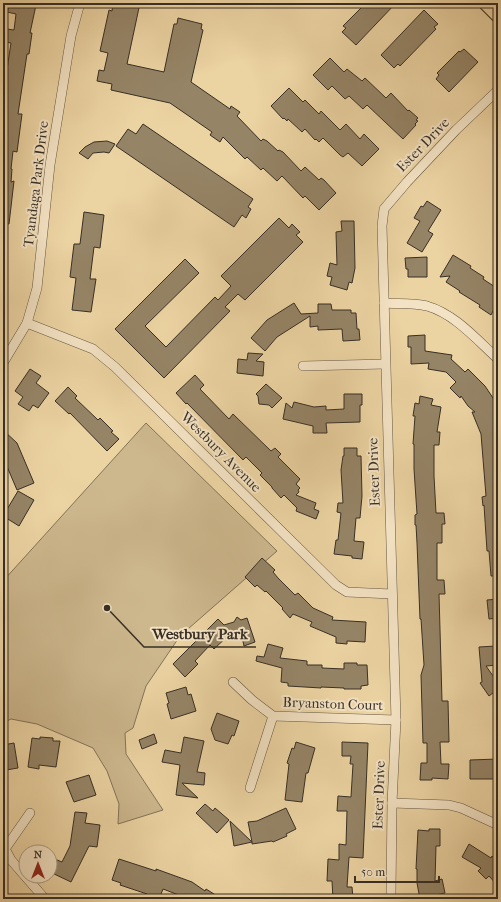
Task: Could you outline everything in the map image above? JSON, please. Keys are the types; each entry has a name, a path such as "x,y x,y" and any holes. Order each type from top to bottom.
{"main road":[{"path":"486,3 498,15"}],"street":[{"name":"Tyandaga Park Drive","path":"3,363 27,324 37,288 50,166 71,36 80,3"},
{"name":"Ester Drive","path":"393,899 391,895 392,803 396,720 385,364 382,226 384,209 456,130 498,90"},
{"path":"384,303 427,306 444,314 455,321 498,359"},
{"name":"Westbury Avenue","path":"27,324 93,349 115,367 336,585 346,592 392,594"},
{"path":"303,366 385,364"},
{"name":"Bryanston Court","path":"233,682 252,700 273,716 396,720"},
{"path":"250,788 273,716"},
{"path":"392,803 461,808 498,825"},
{"path":"30,814 5,848 11,860 45,899"}],"shaded area":[{"path":"146,423 277,551 180,636 146,686 133,728 125,733 126,754 163,810 118,824 119,804 107,771 93,748 37,724 11,719 3,723 3,581"}],"building":[{"path":"10,3 36,5 30,33 32,33 29,54 27,54 18,114 22,114 17,152 13,151 11,182 14,181 9,224 3,223 3,106 11,43 5,42 7,29 14,30 16,14 7,12"},
{"path":"113,3 140,3 127,64 164,72 174,24 177,24 178,18 202,24 201,29 203,30 191,82 230,109 231,106 240,112 237,116 261,141 263,139 267,141 278,151 283,152 301,171 305,167 319,180 321,178 324,180 336,193 319,210 305,196 303,198 282,176 277,181 263,168 261,170 247,157 245,159 223,137 220,142 210,135 212,132 170,103 111,90 112,84 97,81 99,70 104,71 108,53 100,51 109,10 112,11"},
{"path":"366,3 396,3 356,45 342,32 346,28 343,26"},
{"path":"424,10 438,24 434,27 436,29 400,66 398,64 394,68 381,55"},
{"path":"464,49 478,62 449,92 436,79 439,75 437,73 459,51 460,52"},
{"path":"330,58 344,72 347,69 362,81 365,78 386,98 391,93 408,111 409,110 418,118 416,120 418,121 415,124 416,125 403,139 367,105 363,109 349,96 345,99 332,86 328,90 313,75"},
{"path":"289,88 303,102 305,100 319,114 321,111 340,130 346,124 360,139 364,134 379,149 362,166 348,153 343,157 340,155 323,138 319,142 316,139 315,140 305,129 302,132 288,119 287,121 284,118 283,119 271,106"},
{"path":"143,124 253,199 248,207 251,209 246,218 242,215 234,227 116,146 128,129 136,134"},
{"path":"107,141 115,144 109,153 93,153 88,159 79,153 85,147 94,142"},
{"path":"427,201 441,210 428,231 433,234 422,252 407,243 420,221 414,218 421,206 423,207"},
{"path":"84,212 104,215 100,248 94,247 90,279 96,279 91,312 72,310 76,278 70,277 74,244 80,244"},
{"path":"279,218 289,228 292,224 300,232 296,235 303,242 245,300 238,294 225,307 230,311 164,378 115,329 185,259 199,273 145,326 166,347 215,297 218,300 231,286 221,276"},
{"path":"341,221 354,221 355,268 352,283 349,282 347,290 330,285 332,277 327,276 330,263 337,265 336,232 342,231"},
{"path":"453,255 471,266 470,268 498,289 498,315 493,311 491,315 479,307 480,305 446,282 450,276 440,277"},
{"path":"427,257 427,277 408,277 408,269 406,269 405,258"},
{"path":"294,303 301,314 318,313 318,304 331,304 332,310 351,310 351,313 356,313 357,329 359,329 360,340 343,341 342,329 318,330 318,326 310,327 310,316 277,337 265,351 251,338 267,320"},
{"path":"425,335 425,351 452,355 451,359 465,372 468,369 485,386 498,409 498,576 491,576 489,551 487,551 484,505 483,506 482,497 486,496 481,434 472,412 475,412 468,406 461,396 460,398 450,388 456,382 446,372 428,369 429,363 411,364 411,347 408,347 408,336"},
{"path":"248,353 263,354 256,361 264,362 263,376 237,373 238,359 247,360"},
{"path":"30,369 41,376 36,383 49,393 38,408 33,405 29,411 18,404 23,397 15,391"},
{"path":"195,375 204,385 200,389 229,419 233,414 271,451 275,448 281,454 278,457 300,479 296,484 300,488 296,495 316,503 314,509 319,511 316,519 296,511 297,508 284,495 281,498 260,475 262,473 246,457 243,460 176,393"},
{"path":"266,384 282,398 272,408 269,405 259,404 258,396 256,394"},
{"path":"68,387 77,396 75,398 98,420 100,418 113,431 111,432 119,439 107,451 70,413 69,414 55,401"},
{"path":"344,394 362,394 362,405 360,405 360,422 326,423 327,433 313,433 313,426 283,419 286,403 292,408 294,402 314,407 326,406 326,410 344,409"},
{"path":"420,396 433,399 431,405 441,407 437,432 440,432 439,445 434,445 434,476 436,513 444,513 445,524 442,524 442,543 437,543 437,580 444,580 445,594 439,594 442,701 448,701 449,742 440,742 441,764 449,764 448,779 432,778 432,780 420,780 421,763 427,763 427,743 423,743 421,675 424,665 415,525 415,515 417,514 413,444 415,416 413,416 415,403 419,404"},
{"path":"3,430 17,443 34,483 17,490 3,457"},
{"path":"344,448 357,448 357,456 361,456 362,496 360,518 356,518 354,541 364,542 362,559 334,554 336,540 338,540 341,513 337,512 338,503 343,503 341,470"},
{"path":"18,491 34,500 19,526 3,516"},
{"path":"262,558 275,570 273,572 295,595 298,593 313,608 333,617 332,620 366,622 365,642 347,641 347,644 336,643 336,637 310,626 312,622 293,614 290,618 282,609 283,608 266,591 265,592 257,585 255,587 245,577"},
{"path":"498,599 498,618 489,619 487,600"},
{"path":"237,617 241,620 247,618 255,642 244,646 242,637 232,640 231,633 214,649 210,645 195,661 198,664 185,677 173,664 218,619 224,625 234,622"},
{"path":"268,644 283,648 280,658 307,661 307,665 322,665 322,668 344,669 344,663 367,665 368,685 361,686 361,689 288,686 288,683 281,682 282,668 256,661 257,656 264,657"},
{"path":"496,646 498,665 486,666 498,683 498,689 489,696 480,683 482,682 479,647"},
{"path":"186,687 188,695 191,694 196,711 171,719 166,693"},
{"path":"217,713 239,721 234,736 232,735 228,744 215,740 211,729"},
{"path":"154,734 157,743 142,749 139,740"},
{"path":"40,737 53,738 53,741 60,741 56,767 39,765 39,769 28,767 32,738 40,739"},
{"path":"184,737 204,741 197,772 205,773 204,785 182,783 198,798 176,795 180,765 162,762 165,750 181,753"},
{"path":"296,742 315,748 308,773 306,773 302,802 285,800 289,764 287,763 292,748 294,749"},
{"path":"342,742 368,743 363,858 349,857 347,887 352,887 353,899 333,899 332,881 327,881 328,859 339,860 339,844 346,845 347,811 337,811 338,796 351,797 353,764 350,764 351,756 342,756"},
{"path":"14,743 18,768 3,769 3,745"},
{"path":"498,759 498,779 470,779 470,760"},
{"path":"89,775 96,795 74,802 66,782"},
{"path":"205,804 213,811 215,808 229,820 217,833 196,813"},
{"path":"286,808 296,829 286,834 287,836 273,842 252,844 248,822 257,821"},
{"path":"75,812 87,813 85,823 100,825 97,847 89,846 71,882 58,876 58,860 62,862 70,846"},
{"path":"230,821 252,842 234,846"},
{"path":"429,829 440,829 440,846 436,846 435,881 442,879 445,893 436,895 437,899 420,899 416,869 418,830 429,831"},
{"path":"469,844 491,858 492,856 498,862 498,886 489,876 486,879 478,871 481,868 462,857"},
{"path":"119,859 156,871 156,869 192,882 205,891 206,889 222,899 189,899 163,889 159,899 146,899 147,894 120,885 121,883 112,880"}],"place":[{"name":"Westbury Park","path":"107,608"}]}
